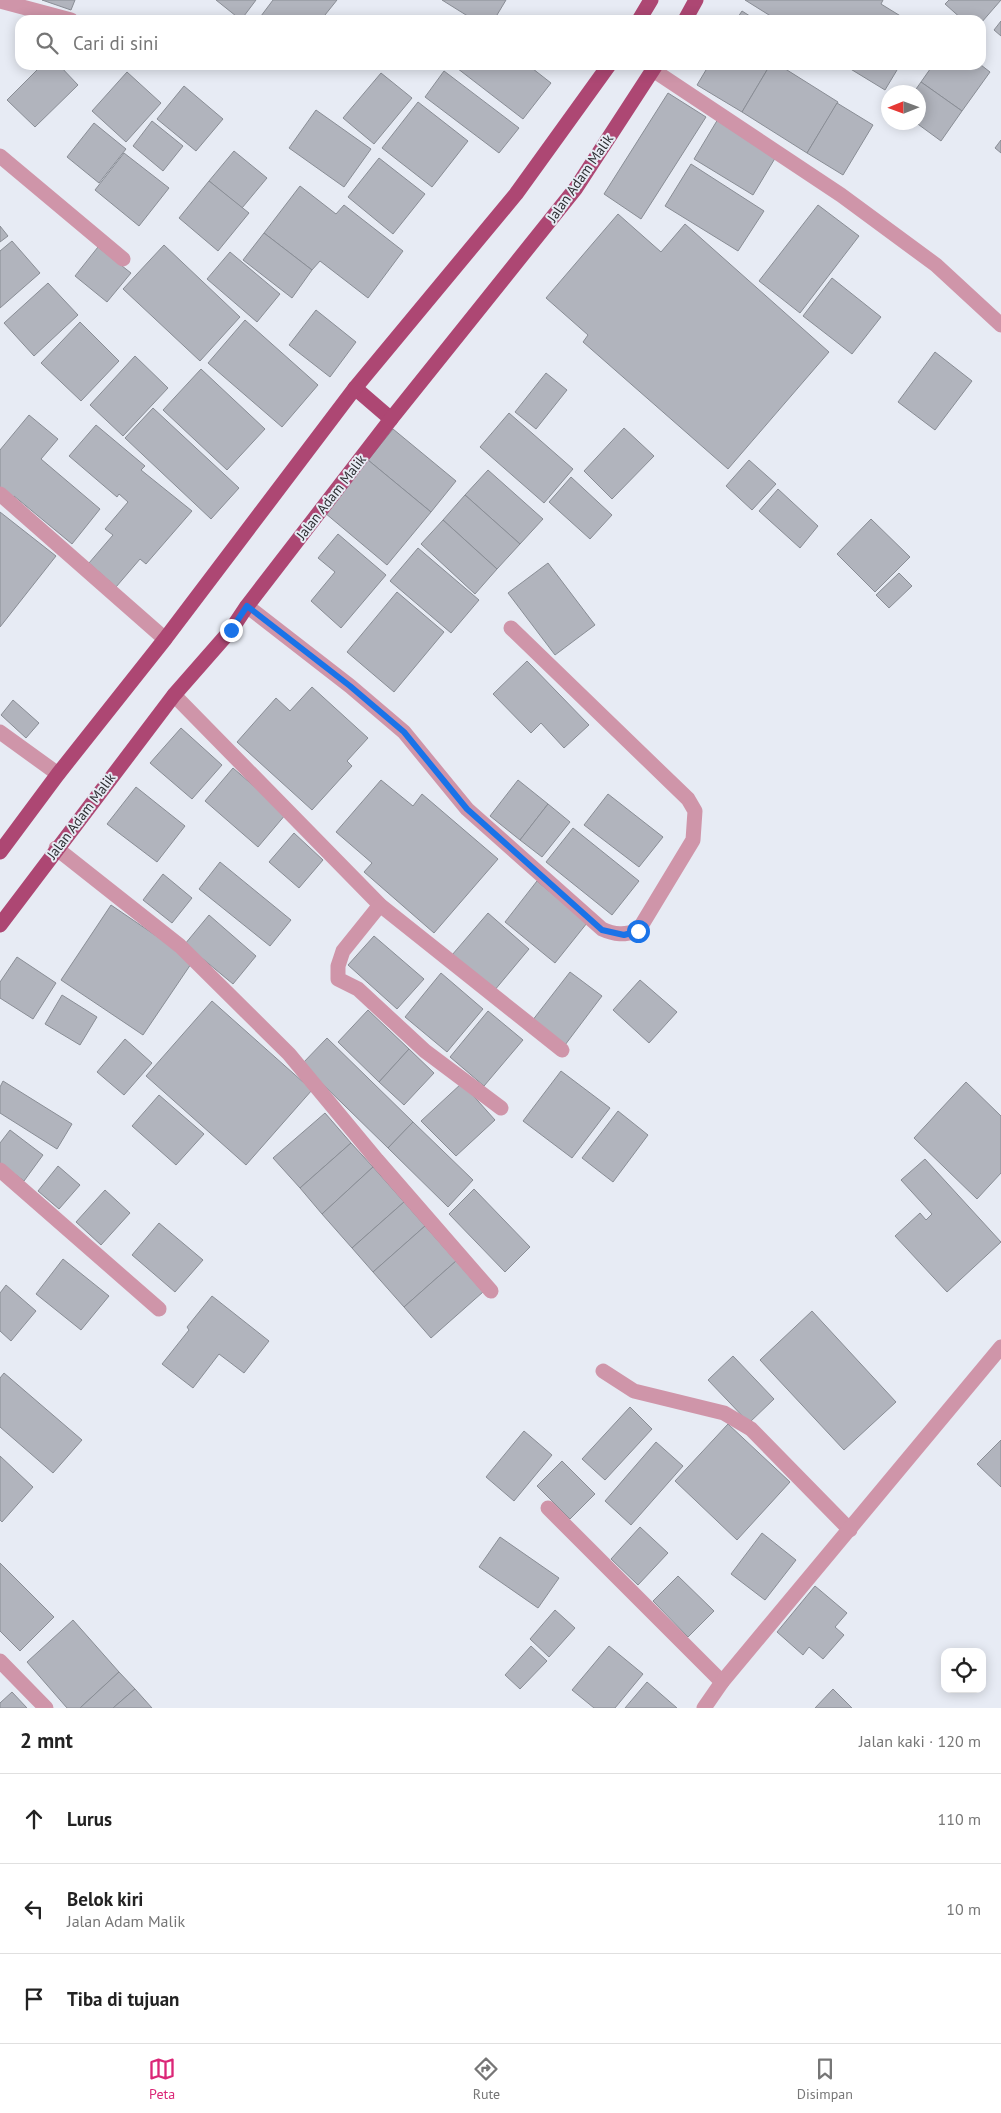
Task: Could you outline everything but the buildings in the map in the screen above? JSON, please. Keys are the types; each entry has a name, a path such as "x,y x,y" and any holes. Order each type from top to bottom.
{"main road":[{"path":"642,15 650,0"},
{"path":"688,15 696,0"},
{"path":"0,852 58,774 165,639 355,388 516,194 605,70"},
{"name":"Jalan Adam Malik","path":"0,925 56,848 174,695 231,630 247,606 391,419 576,188 653,70"},
{"path":"355,388 391,419"}],"street":[{"path":"0,1 52,15"},
{"path":"657,70 841,194 936,266 1001,325"},
{"path":"0,156 123,259"},
{"path":"0,494 165,639"},
{"path":"247,606 350,686 404,732 467,809 602,930 624,935 638,931 693,840 695,812 688,799 511,628"},
{"path":"174,695 380,905 562,1050"},
{"path":"0,732 58,774"},
{"path":"56,848 180,946 289,1054 377,1160 491,1291"},
{"path":"380,905 343,950 338,966 338,979 358,989 425,1050 501,1108"},
{"path":"0,1170 159,1309"},
{"path":"704,1708 722,1682 1001,1347"},
{"path":"603,1371 634,1391 724,1413 751,1429 850,1530"},
{"path":"548,1508 722,1682"},
{"path":"0,1661 46,1708"}],"route":[{"path":"231,630 247,606 350,686 404,732 467,809 602,930 612,934 624,935 638,931"}]}
